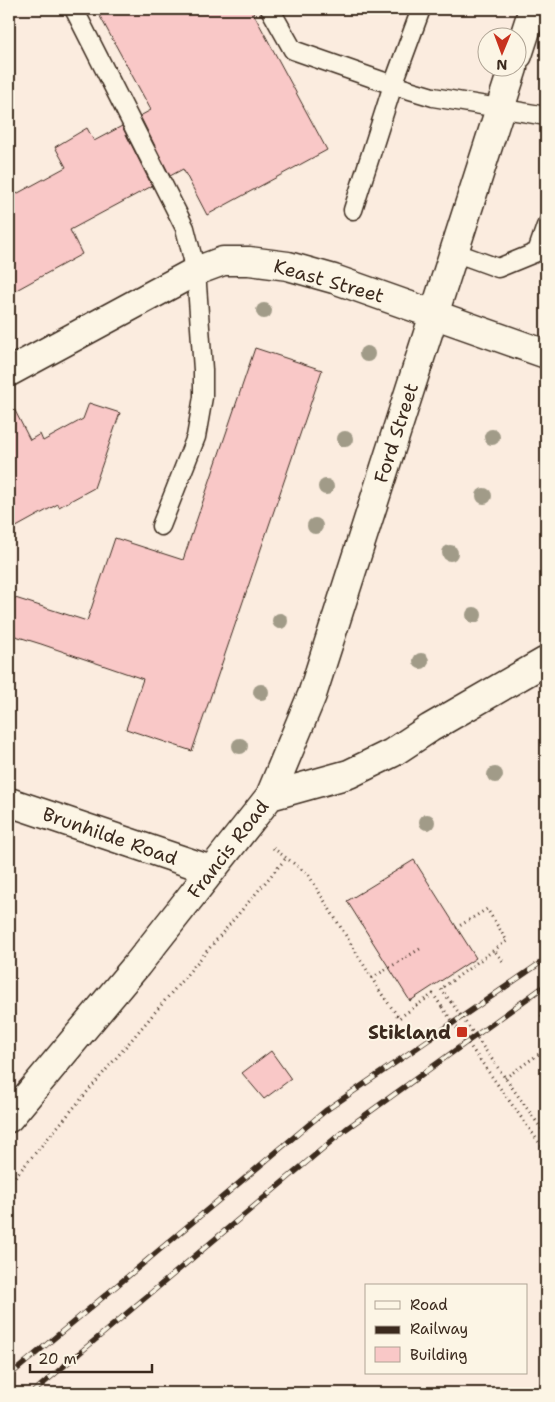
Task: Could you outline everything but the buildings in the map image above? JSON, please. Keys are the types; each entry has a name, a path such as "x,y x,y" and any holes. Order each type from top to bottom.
{"street":[{"path":"527,28 534,9"},
{"name":"Ford Street","path":"270,796 312,695 510,78"},
{"name":"Keast Street","path":"9,372 196,272 223,261 249,261 288,266 334,279 546,354"},
{"name":"Francis Road","path":"9,1118 137,966 270,796 348,774 392,753 430,728 546,661"},
{"name":"Brunhilde Road","path":"9,802 212,870"}],"lane":[{"path":"74,9 185,228 196,272 203,370 203,397 196,436 161,526"},
{"path":"270,9 293,50 393,85 434,97 500,110 546,116"},
{"path":"353,210 393,85 421,9"},
{"path":"454,252 498,268 537,252 546,226"}],"path":[{"path":"9,1184 286,858 308,874 399,1018 433,994 546,1152"},
{"path":"456,928 487,909 506,941 440,989 546,1135"},
{"path":"372,978 423,947"},
{"path":"494,950 505,964"},
{"path":"542,1015 546,1022"},
{"path":"505,1078 546,1049"}],"railway":[{"path":"9,1376 325,1111 546,959"},
{"path":"32,1393 346,1129 546,985"}],"place":[{"name":"Stikland","path":"462,1032"}]}
